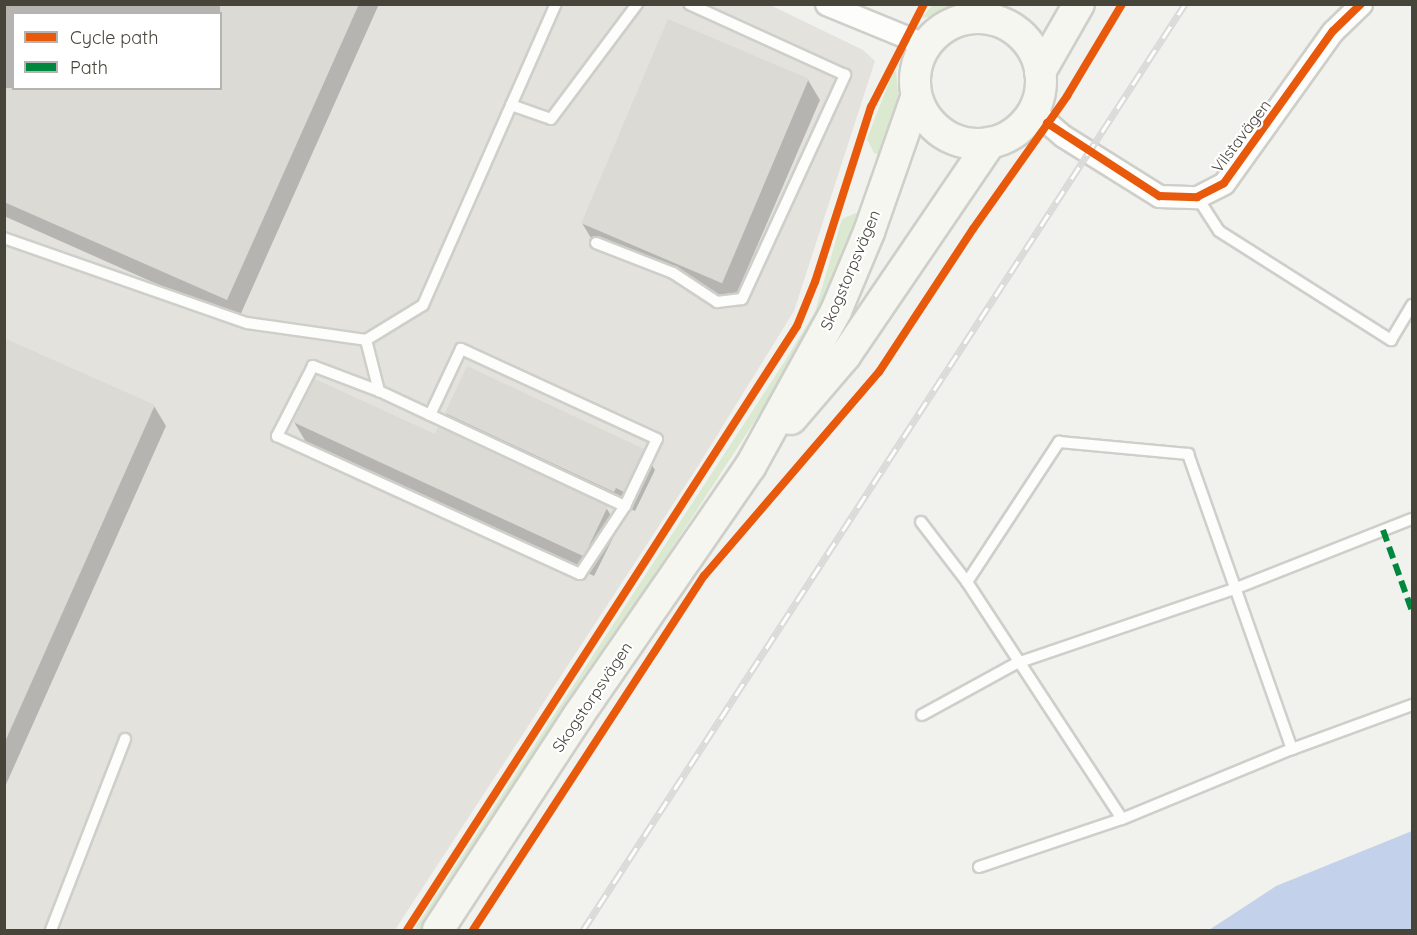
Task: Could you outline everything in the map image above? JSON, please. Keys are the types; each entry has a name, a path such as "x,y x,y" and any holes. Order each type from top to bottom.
{"main road":[{"path":"1040,72 1033,49 1010,26 974,12 941,29 926,45 916,69 916,98 927,120 946,135 970,144 990,143 1016,132 1034,111 1040,72 1079,4"},
{"name":"Skogstorpsvägen","path":"438,930 578,716 750,467 836,311 869,232 916,98"},
{"name":"Skogstorpsvägen","path":"750,467 845,356 990,143"}],"street":[{"path":"826,4 848,9 926,45"},
{"name":"Vilstavägen","path":"1034,111 1063,136 1159,196 1197,197 1224,183 1333,31 1361,4"}],"lane":[{"path":"4,238 247,323 366,339 423,305 556,4"},
{"path":"511,105 552,119 637,4"},
{"path":"596,243 673,273 717,302 742,299 844,75 689,4"},
{"path":"1197,197 1219,231 1390,339 1413,305"},
{"path":"366,339 379,391"},
{"path":"430,415 462,349 657,440 625,506 580,574 277,436 313,366 379,391 430,415 625,506"},
{"path":"967,582 1059,442 1188,454 1292,749"},
{"path":"922,715 1017,663 1234,589 1413,519"},
{"path":"921,522 967,582 1017,663 1122,819"},
{"path":"979,867 1122,819 1292,749 1413,705"},
{"path":"51,930 125,739"}],"shaded area":[{"path":"5,5 770,5 863,50 875,61 794,311 698,466 395,930 5,930"}],"green space":[{"path":"933,4 960,5 941,15 922,18"},
{"path":"896,71 899,101 881,155 874,153 867,139 893,72"},
{"path":"856,213 862,215 818,318 769,399 424,930 414,930 783,364 815,312 842,219"}],"water":[{"path":"1412,831 1412,930 1209,930 1276,886"}],"building":[{"path":"220,4 359,4 227,300 4,202 4,88 12,88 12,90 222,90 222,12 220,12"},
{"path":"668,19 809,79 722,283 581,223"},
{"path":"4,338 155,405 4,744"},
{"path":"467,366 644,449 624,492 616,488 614,492 445,413"},
{"path":"315,379 435,434 438,427 608,506 583,556 293,422"}],"railway":[{"path":"583,930 1185,4"}],"marked path":[{"path":"1383,530 1412,611"}],"cycle path":[{"path":"407,930 797,326 815,282 871,107 924,4"},
{"path":"473,930 704,576 879,372 973,229 1067,96 1122,4"},
{"path":"1047,123 1159,196 1197,197 1224,183 1333,31 1361,4"}]}
